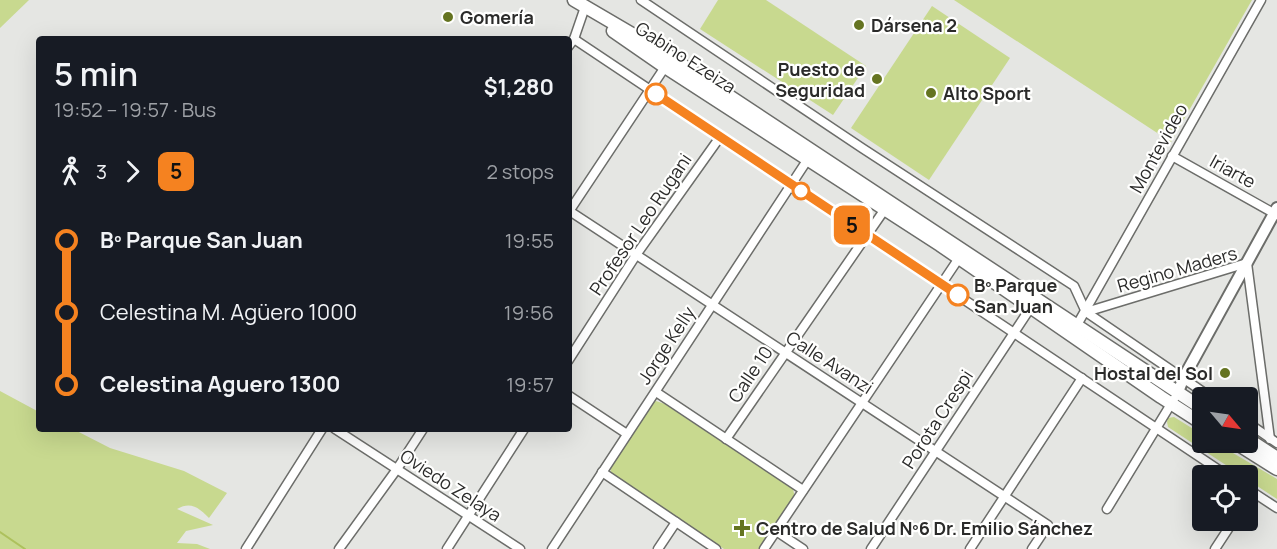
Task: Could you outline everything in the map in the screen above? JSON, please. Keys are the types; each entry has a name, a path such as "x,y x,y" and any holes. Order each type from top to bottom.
{"main road":[{"name":"Gabino Ezeiza","path":"579,4 664,67 959,258 1192,417"},
{"name":"Gabino Ezeiza","path":"579,4 661,51 1192,402"},
{"path":"1271,444 1277,458"},
{"path":"1252,453 1277,469"}],"street":[{"path":"641,0 1074,286 1086,312 1197,387"},
{"name":"Montevideo","path":"1077,325 1261,0"},
{"path":"572,38 579,4"},
{"path":"572,44 649,89 1212,465"},
{"path":"572,207 664,67"},
{"name":"Profesor Leo Rugani","path":"572,355 636,255 720,137"},
{"name":"Iriarte","path":"1172,156 1276,212"},
{"name":"Jorge Kelly","path":"552,549 808,159"},
{"name":"Calle 10","path":"726,439 885,209"},
{"path":"1107,509 1178,392 1184,377 1276,212"},
{"name":"Calle Avanzi","path":"572,214 1048,525 1032,549"},
{"path":"764,549 959,258"},
{"name":"Regino Maders","path":"1086,312 1247,263 1271,444"},
{"name":"Porota Crespi","path":"872,549 1031,307"},
{"path":"970,549 1082,378"},
{"path":"656,392 803,490"},
{"path":"572,398 627,434"},
{"path":"1258,432 1271,444 1277,427"},
{"path":"246,549 320,432"},
{"name":"Oviedo Zelaya","path":"340,432 520,549"},
{"path":"339,549 421,432"},
{"path":"447,549 522,432"},
{"path":"602,472 717,549"},
{"path":"1258,498 1277,508"},
{"path":"658,549 676,522"},
{"path":"776,531 803,549"},
{"path":"1215,549 1227,531"}],"green space":[{"path":"0,0 29,0 0,28"},
{"path":"718,0 766,0 866,66 833,115 700,29"},
{"path":"954,0 1252,0 1171,142"},
{"name":"Alto Sport","path":"932,6 1010,58 929,180 851,128"},
{"path":"0,391 36,410 36,432 79,432 110,448 184,471 227,493 209,518 195,507 186,506 177,509 213,525 186,531 177,543 197,544 210,549 0,549"},
{"path":"656,401 665,404 793,489 795,498 760,549 724,549 611,473 610,466 651,404"},
{"path":"1174,417 1192,428 1192,443 1168,427 1168,418"},
{"path":"1208,453 1233,453 1253,465 1226,465"},
{"path":"1258,468 1277,479 1277,499 1258,487"}],"waterway":[{"path":"0,532 25,549"}],"bus line":[{"name":"5","path":"656,94 958,295"}],"place":[{"name":"Gomería","path":"448,17"},
{"name":"Dársena 2","path":"859,25"},
{"name":"Puesto de Seguridad","path":"877,79"},
{"name":"Alto Sport","path":"931,93"},
{"name":"Bº Parque San Juan","path":"958,295"},
{"name":"Hostal del Sol","path":"1225,373"},
{"name":"Centro de Salud Nº6 Dr. Emilio Sánchez","path":"742,528"}]}
